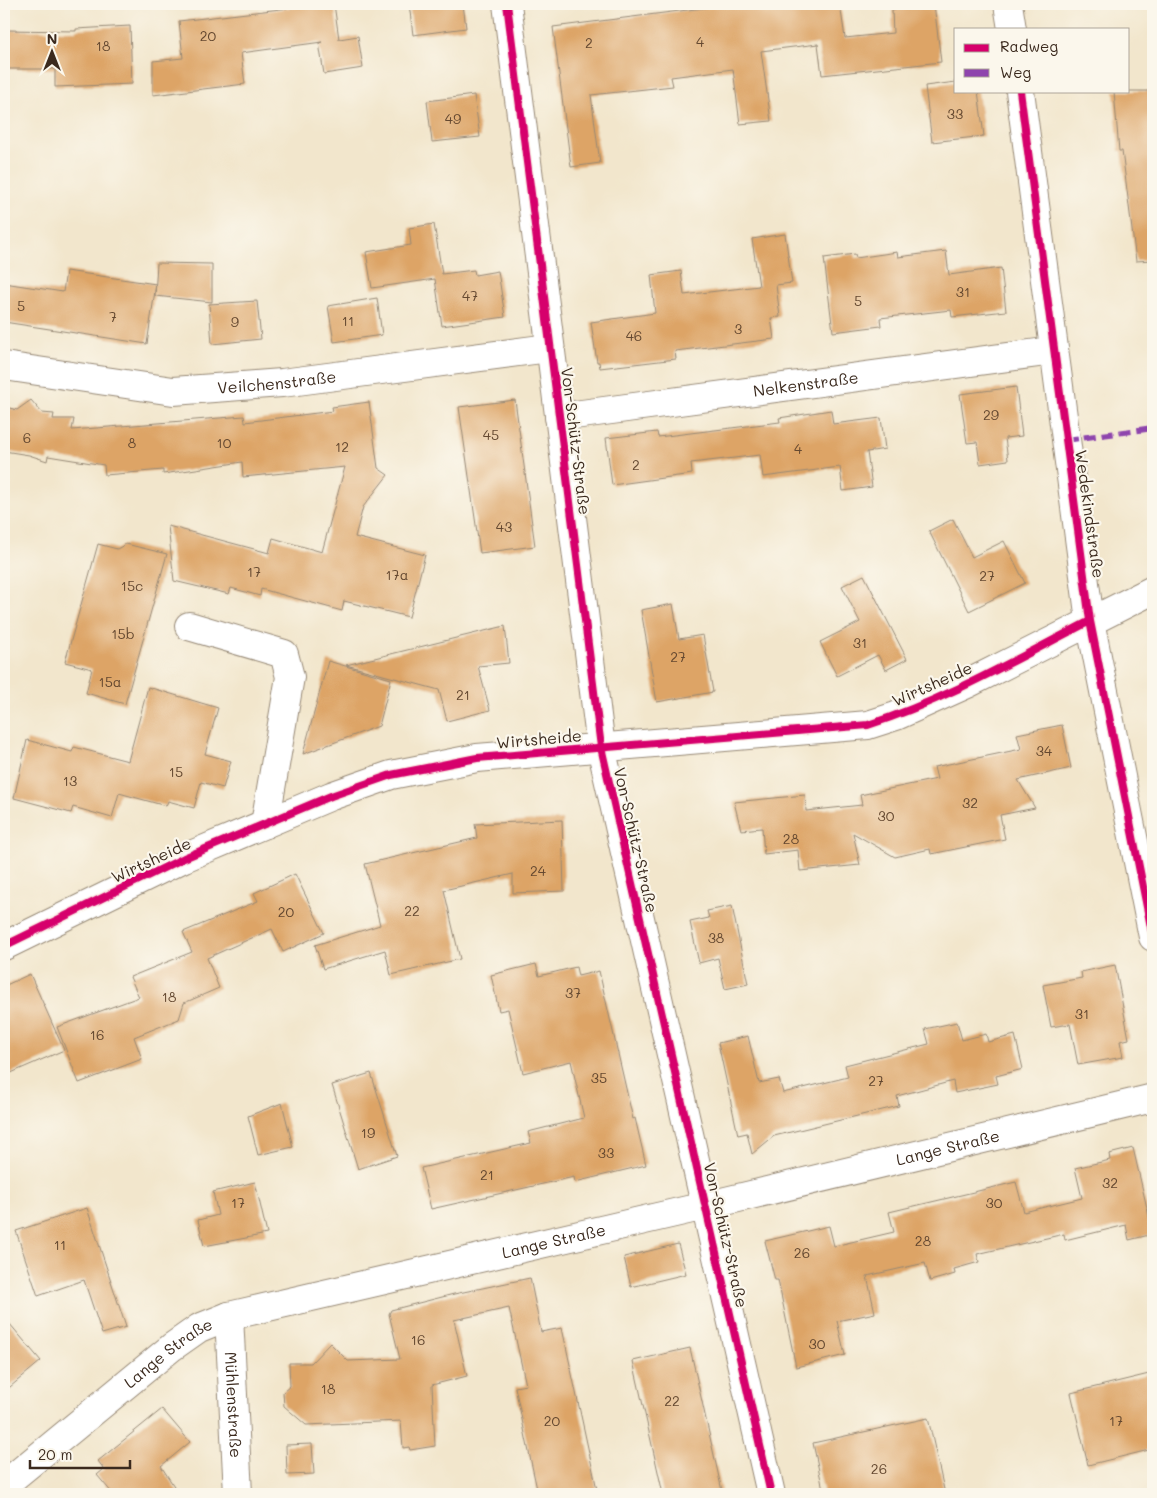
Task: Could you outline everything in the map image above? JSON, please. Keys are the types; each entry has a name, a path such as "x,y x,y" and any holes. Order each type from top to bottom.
{"street":[{"name":"Von-Schütz-Straße","path":"511,4 549,348 601,747 771,1494"},
{"path":"1008,4 1012,28"},
{"name":"Wedekindstraße","path":"1020,92 1090,621 1153,937"},
{"name":"Veilchenstraße","path":"4,366 173,391 282,383 549,348"},
{"name":"Nelkenstraße","path":"559,417 1053,352"},
{"name":"Wirtsheide","path":"4,946 184,858 331,796 391,775 477,758 868,725 896,716 967,684 1153,590"},
{"path":"189,626 284,654 290,677 265,824"},
{"name":"Lange Straße","path":"4,1485 172,1347 199,1328 229,1316 705,1206 1153,1098"},
{"name":"Mühlenstraße","path":"229,1316 238,1494"}],"building":[{"path":"334,4 339,39 358,36 363,68 324,74 319,43 322,42 241,53 245,84 153,95 153,61 183,58 179,21"},
{"path":"409,4 463,4 466,28 413,35"},
{"path":"735,4 840,4 845,38 893,33 892,10 934,4 941,62 822,75 818,44 761,51 771,121 740,124 733,69 671,77 673,86 591,95 600,163 571,167 553,27"},
{"path":"130,26 132,84 55,87 55,69 4,69 4,30 76,31 76,29"},
{"path":"954,82 954,92 978,92 984,136 932,142 925,86"},
{"path":"1153,91 1153,260 1136,261 1122,151 1119,151 1114,92"},
{"path":"474,95 480,137 432,142 427,101"},
{"path":"434,224 442,274 474,270 475,275 498,271 505,317 442,326 435,279 372,288 366,252 411,245 409,228"},
{"path":"785,234 792,283 776,285 780,317 771,318 774,339 675,351 676,359 600,368 599,362 597,362 591,322 655,313 651,275 681,271 684,295 759,286 752,239"},
{"path":"946,251 949,275 1001,268 1006,311 952,317 951,310 880,318 881,326 833,332 824,258 855,254 856,258 897,252 898,257"},
{"path":"157,263 212,264 212,302 155,296"},
{"path":"66,271 156,284 147,344 4,322 4,283 63,292"},
{"path":"377,298 382,335 334,342 328,306"},
{"path":"257,301 261,339 212,344 209,304"},
{"path":"1016,387 1022,436 1005,438 1008,460 980,464 977,442 967,443 960,394"},
{"path":"31,400 42,413 54,414 53,419 74,419 72,430 244,416 245,422 333,411 332,407 369,402 378,468 388,475 363,507 355,537 425,555 409,617 344,601 342,611 261,589 260,596 231,588 229,594 174,581 168,526 269,553 273,538 322,552 345,467 243,477 242,462 163,474 163,470 105,475 104,465 48,456 47,461 29,455 4,451 6,407 17,410"},
{"path":"515,400 535,546 480,553 459,407"},
{"path":"831,410 833,424 881,418 885,449 867,452 872,487 843,491 840,467 763,477 760,455 691,463 692,474 612,485 606,438 657,432 658,437 780,422 779,418"},
{"path":"953,519 972,557 1004,541 1025,583 969,611 929,531"},
{"path":"98,544 117,549 126,544 167,554 125,704 86,693 92,669 65,662"},
{"path":"864,575 907,659 886,670 878,655 837,676 820,642 860,622 842,586"},
{"path":"673,604 679,639 703,635 713,692 657,702 641,610"},
{"path":"505,626 509,663 478,666 490,710 447,721 439,690 346,665"},
{"path":"328,661 391,679 379,726 303,754"},
{"path":"148,687 218,708 205,754 231,761 223,788 201,782 194,808 168,801 166,806 119,793 112,818 73,807 71,813 14,798 27,740 72,752 74,747 128,761"},
{"path":"1062,725 1071,768 1018,780 1035,808 1000,815 1005,839 931,854 930,849 895,857 853,833 860,865 800,871 798,850 764,854 762,828 741,830 734,802 805,795 806,811 862,805 860,795 937,779 934,767 1021,749 1017,734"},
{"path":"562,820 564,891 513,893 513,874 444,890 460,959 391,975 385,950 323,969 315,945 380,925 365,864 477,838 475,824"},
{"path":"295,874 324,933 283,952 272,929 207,958 219,988 184,1003 179,1019 134,1037 142,1059 79,1083 57,1027 139,997 130,977 192,952 183,932 258,901 254,893"},
{"path":"732,906 748,984 725,989 718,958 699,963 690,922 709,918 707,911"},
{"path":"536,964 539,976 576,967 578,976 599,971 633,1119 635,1118 646,1165 575,1182 574,1177 431,1209 421,1168 531,1143 528,1132 584,1118 571,1061 523,1073 508,1009 499,1011 491,975"},
{"path":"1115,965 1129,1039 1120,1041 1123,1057 1078,1065 1070,1024 1051,1027 1043,985 1082,978 1081,972"},
{"path":"30,974 64,1050 4,1076 4,986"},
{"path":"957,1022 962,1040 986,1034 988,1042 1015,1035 1023,1069 996,1076 998,1084 955,1093 953,1081 897,1096 899,1106 774,1136 752,1154 747,1133 738,1135 718,1043 748,1036 759,1083 779,1079 783,1093 848,1077 845,1065 929,1044 925,1029"},
{"path":"371,1073 397,1156 358,1169 332,1085"},
{"path":"282,1103 293,1147 258,1155 248,1116"},
{"path":"1133,1148 1153,1234 1129,1240 1126,1225 1065,1240 1064,1234 977,1254 979,1262 954,1269 955,1274 930,1281 925,1263 867,1276 875,1313 837,1321 845,1355 796,1367 778,1280 775,1280 765,1241 829,1226 834,1246 894,1232 889,1212 1016,1182 1024,1212 1082,1198 1075,1168 1110,1160 1109,1154"},
{"path":"255,1182 267,1234 204,1246 198,1220 218,1215 213,1192"},
{"path":"87,1208 126,1327 102,1334 84,1280 38,1296 16,1231"},
{"path":"678,1244 686,1274 631,1287 624,1257"},
{"path":"530,1278 541,1332 562,1328 598,1494 538,1494 515,1387 526,1385 509,1308 454,1320 467,1376 432,1385 435,1446 410,1450 409,1447 403,1448 401,1421 306,1425 284,1406 283,1392 290,1386 289,1363 311,1363 330,1343 348,1361 400,1359 389,1314 391,1310"},
{"path":"4,1317 41,1361 4,1392"},
{"path":"690,1348 722,1491 707,1494 663,1494 633,1361"},
{"path":"1153,1373 1153,1449 1088,1465 1071,1393"},
{"path":"162,1409 190,1442 161,1466 179,1494 113,1494 97,1475 104,1469 98,1461"},
{"path":"928,1418 945,1494 824,1494 813,1443"},
{"path":"312,1444 314,1474 287,1475 286,1445"}],"marked path":[{"path":"1066,440 1153,428"}],"cycle path":[{"path":"507,4 601,747 771,1494"},
{"path":"1020,92 1090,621 1153,937"},
{"path":"4,946 184,858 331,796 391,775 477,758 868,725 954,691 1090,621"}]}
